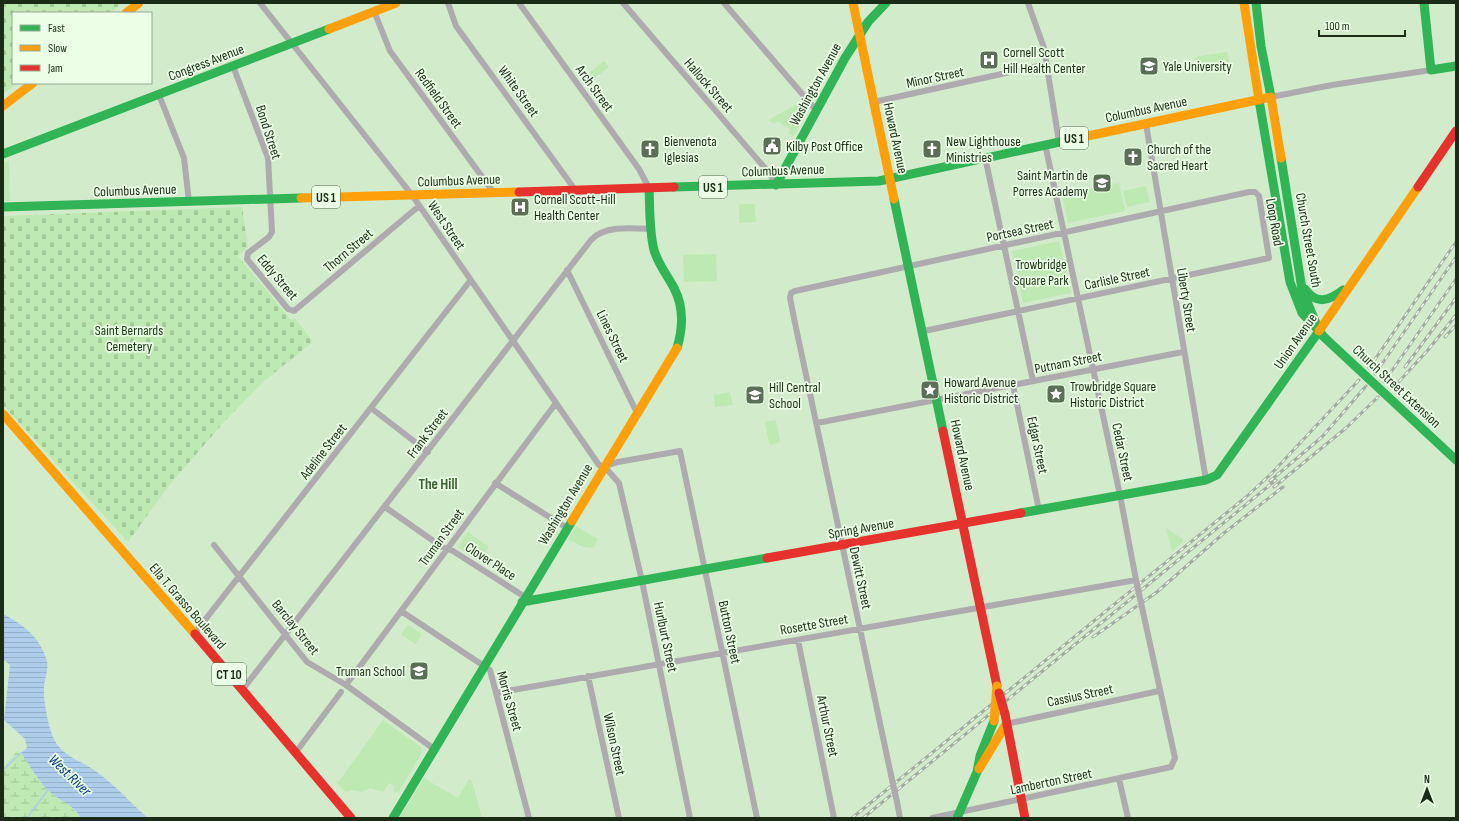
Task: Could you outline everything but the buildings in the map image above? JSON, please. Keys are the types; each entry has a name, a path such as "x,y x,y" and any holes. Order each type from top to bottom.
{"main road":[{"path":"127,12 139,3"},
{"name":"Congress Avenue","path":"3,154 396,3"},
{"name":"Howard Avenue","path":"853,3 924,331 997,686 1005,714 1025,818"},
{"name":"Washington Avenue","path":"776,185 845,58 868,22 886,3"},
{"name":"Church Street South","path":"1244,3 1288,274 1295,302 1300,312 1308,324 1322,335"},
{"name":"Church Street South","path":"1256,3 1261,46 1303,293 1317,319 1322,335"},
{"path":"1424,3 1431,70"},
{"name":"Columbus Avenue","path":"1431,70 1456,66"},
{"path":"3,106 32,84"},
{"name":"Columbus Avenue","path":"3,208 879,181 1045,144 1270,97"},
{"name":"Union Avenue","path":"1206,480 1217,474 1224,467 1322,335 1351,284 1456,132"},
{"name":"Washington Avenue","path":"392,818 604,466 676,350 682,323 678,299 657,258 651,229 649,188"},
{"path":"1301,280 1309,295 1321,301 1333,298 1351,284"},
{"name":"Church Street Extension","path":"1322,335 1456,460"},
{"name":"Ella T. Grasso Boulevard","path":"3,414 243,689 351,818"},
{"name":"Spring Avenue","path":"523,600 705,570 1206,480"},
{"path":"977,772 980,756 994,721 997,686"},
{"path":"958,815 977,772 1006,724"}],"street":[{"name":"West Street","path":"260,3 412,196 599,465 604,466"},
{"name":"White Street","path":"448,3 456,26 576,191"},
{"name":"Arch Street","path":"519,3 639,169 649,188"},
{"name":"Hallock Street","path":"622,3 770,174 776,185"},
{"path":"724,3 816,110"},
{"path":"1028,3 1040,36 1047,64 1059,142"},
{"name":"Redfield Street","path":"374,12 390,52 494,193"},
{"name":"Minor Street","path":"874,102 1047,64"},
{"name":"Bond Street","path":"234,66 268,158 272,232 269,237 248,253 247,259"},
{"name":"Columbus Avenue","path":"1270,97 1338,84 1431,70"},
{"path":"159,95 184,158 188,202"},
{"name":"Liberty Street","path":"1146,124 1183,352 1206,480"},
{"name":"Cedar Street","path":"1045,144 1120,495 1135,580 1175,758 1174,765"},
{"path":"985,157 1033,381"},
{"name":"Portsea Street","path":"790,295 795,291 1255,192"},
{"name":"Loop Road","path":"1255,192 1259,196 1269,258"},
{"name":"Thorn Street","path":"292,311 294,311 419,206"},
{"name":"Frank Street","path":"243,689 428,452 590,240 602,232 614,230 651,229"},
{"name":"Carlisle Street","path":"924,331 1269,258"},
{"name":"Eddy Street","path":"247,259 288,310 292,311"},
{"name":"Lines Street","path":"567,270 637,413"},
{"name":"Adeline Street","path":"194,634 372,408 470,280"},
{"name":"Dewitt Street","path":"790,295 900,818"},
{"name":"Putnam Street","path":"817,423 1183,352"},
{"name":"Edgar Street","path":"1013,385 1039,510"},
{"name":"Truman Street","path":"346,685 556,403"},
{"path":"372,408 428,452"},
{"name":"Button Street","path":"604,466 618,462 680,451 757,818"},
{"name":"Hurlburt Street","path":"604,466 619,483 642,581 690,818"},
{"path":"495,483 567,528"},
{"name":"Clover Place","path":"385,507 442,547 448,549 523,600"},
{"name":"Barclay Street","path":"214,545 286,633 307,662 346,685 434,749"},
{"name":"Rosette Street","path":"496,693 1135,580"},
{"name":"Morris Street","path":"401,611 490,670 529,818"},
{"name":"Arthur Street","path":"798,640 834,818"},
{"name":"Wilson Street","path":"588,676 619,818"},
{"name":"Cassius Street","path":"1006,724 1159,691"},
{"path":"296,752 341,692"},
{"name":"Lamberton Street","path":"932,818 958,815 1021,800 1167,770 1174,765"},
{"path":"1119,779 1128,818"}],"green space":[{"path":"3,3 123,3 111,12 12,12 12,84 17,84 3,94"},
{"path":"1227,52 1230,65 1198,70 1195,57"},
{"path":"604,61 609,67 586,85 581,79"},
{"path":"800,102 807,113 794,136 788,134 790,129 778,122 774,124 768,120"},
{"path":"9,161 10,201 3,201 3,163"},
{"path":"1119,183 1125,211 1068,223 1062,195"},
{"path":"1146,186 1150,202 1127,207 1123,191"},
{"path":"739,204 755,204 756,222 739,223"},
{"name":"Saint Bernards Cemetery","path":"242,207 248,247 238,256 291,320 295,318 313,342 264,381 225,421 171,483 128,542 3,405 3,216"},
{"name":"Trowbridge Square Park","path":"1059,241 1071,293 1023,303 1012,251"},
{"path":"716,254 717,281 684,282 683,255"},
{"path":"730,392 733,405 715,407 714,395"},
{"path":"776,421 780,441 779,443 771,445 769,443 765,424 766,422"},
{"path":"576,526 598,539 593,548 583,547 568,539"},
{"path":"1166,528 1183,539 1183,542 1172,552"},
{"path":"468,532 489,547 478,561 457,547"},
{"path":"408,625 422,634 415,644 401,634"},
{"path":"383,720 421,747 422,753 398,793 393,791 395,786 389,783 383,792 370,788 362,792 352,790 346,792 336,782 340,780"},
{"path":"17,751 21,753 48,790 60,800 70,805 80,817 84,818 3,818 3,768"},
{"path":"424,778 458,798 469,779 472,781 482,818 399,818"}],"water":[{"name":"West River","path":"3,614 24,627 36,638 44,653 47,661 44,688 45,708 51,730 58,746 71,757 107,779 148,818 80,817 74,809 49,791 38,778 21,753 27,748 25,739 4,720 10,665 3,659"}],"waterway":[{"path":"3,770 21,753"},
{"path":"27,818 48,790"}],"railway":[{"path":"1369,368 1456,242"},
{"path":"1375,374 1456,257"},
{"path":"1384,382 1456,279"},
{"path":"1405,367 1456,298"},
{"path":"1393,388 1428,350 1456,315"},
{"path":"1445,337 1456,325"},
{"path":"852,818 1246,497 1272,473 1359,380"},
{"path":"1270,481 1322,437 1366,386"},
{"path":"1274,487 1346,428 1378,397"},
{"path":"863,818 1276,480"},
{"path":"1093,637 1157,592 1224,533 1283,487"}],"traffic: fast":[{"path":"776,185 845,58 868,22 886,3"},
{"path":"1256,3 1261,46 1271,97"},
{"path":"1424,3 1431,70 1456,66"},
{"path":"3,154 329,29"},
{"path":"1259,100 1290,282 1302,313 1319,331"},
{"path":"674,187 879,181 1069,140"},
{"path":"1281,158 1302,289 1319,331"},
{"path":"649,188 650,227 654,250 660,265 674,288 680,303 682,318 677,348"},
{"path":"3,207 301,198"},
{"path":"894,199 943,431"},
{"path":"1305,289 1309,294 1323,300 1333,297 1343,290"},
{"path":"1021,513 1206,480 1217,475 1319,331 1324,337"},
{"path":"1325,338 1456,460"},
{"path":"393,818 572,521"},
{"path":"522,602 767,558"},
{"path":"957,818 977,772 980,756 994,721"}],"traffic: slow":[{"path":"127,12 139,3"},
{"path":"329,29 396,3"},
{"path":"853,3 894,199"},
{"path":"1244,3 1259,100"},
{"path":"3,106 32,84"},
{"path":"1069,140 1271,97 1281,158"},
{"path":"1319,331 1418,187"},
{"path":"301,198 519,192"},
{"path":"572,521 677,348"},
{"path":"3,414 195,634"},
{"path":"994,721 997,686"},
{"path":"979,769 1006,724"}],"traffic: jam":[{"path":"1418,187 1456,131"},
{"path":"519,192 674,187"},
{"path":"943,431 997,686"},
{"path":"767,558 1021,513"},
{"path":"195,634 351,818"},
{"path":"999,693 1005,714"},
{"path":"1005,714 1025,818"}],"place":[{"name":"Cornell Scott Hill Health Center","path":"989,60"},
{"name":"Yale University","path":"1149,66"},
{"name":"Kilby Post Office","path":"772,146"},
{"name":"Bienvenota Iglesias","path":"650,149"},
{"name":"New Lighthouse Ministries","path":"932,149"},
{"name":"Church of the Sacred Heart","path":"1133,157"},
{"name":"Saint Martin de Porres Academy","path":"1102,183"},
{"name":"Cornell Scott-Hill Health Center","path":"520,207"},
{"name":"Howard Avenue Historic District","path":"930,390"},
{"name":"Trowbridge Square Historic District","path":"1056,394"},
{"name":"Hill Central School","path":"755,395"},
{"name":"Truman School","path":"419,671"}],"district":[{"name":"The Hill","path":"438,484"}]}
